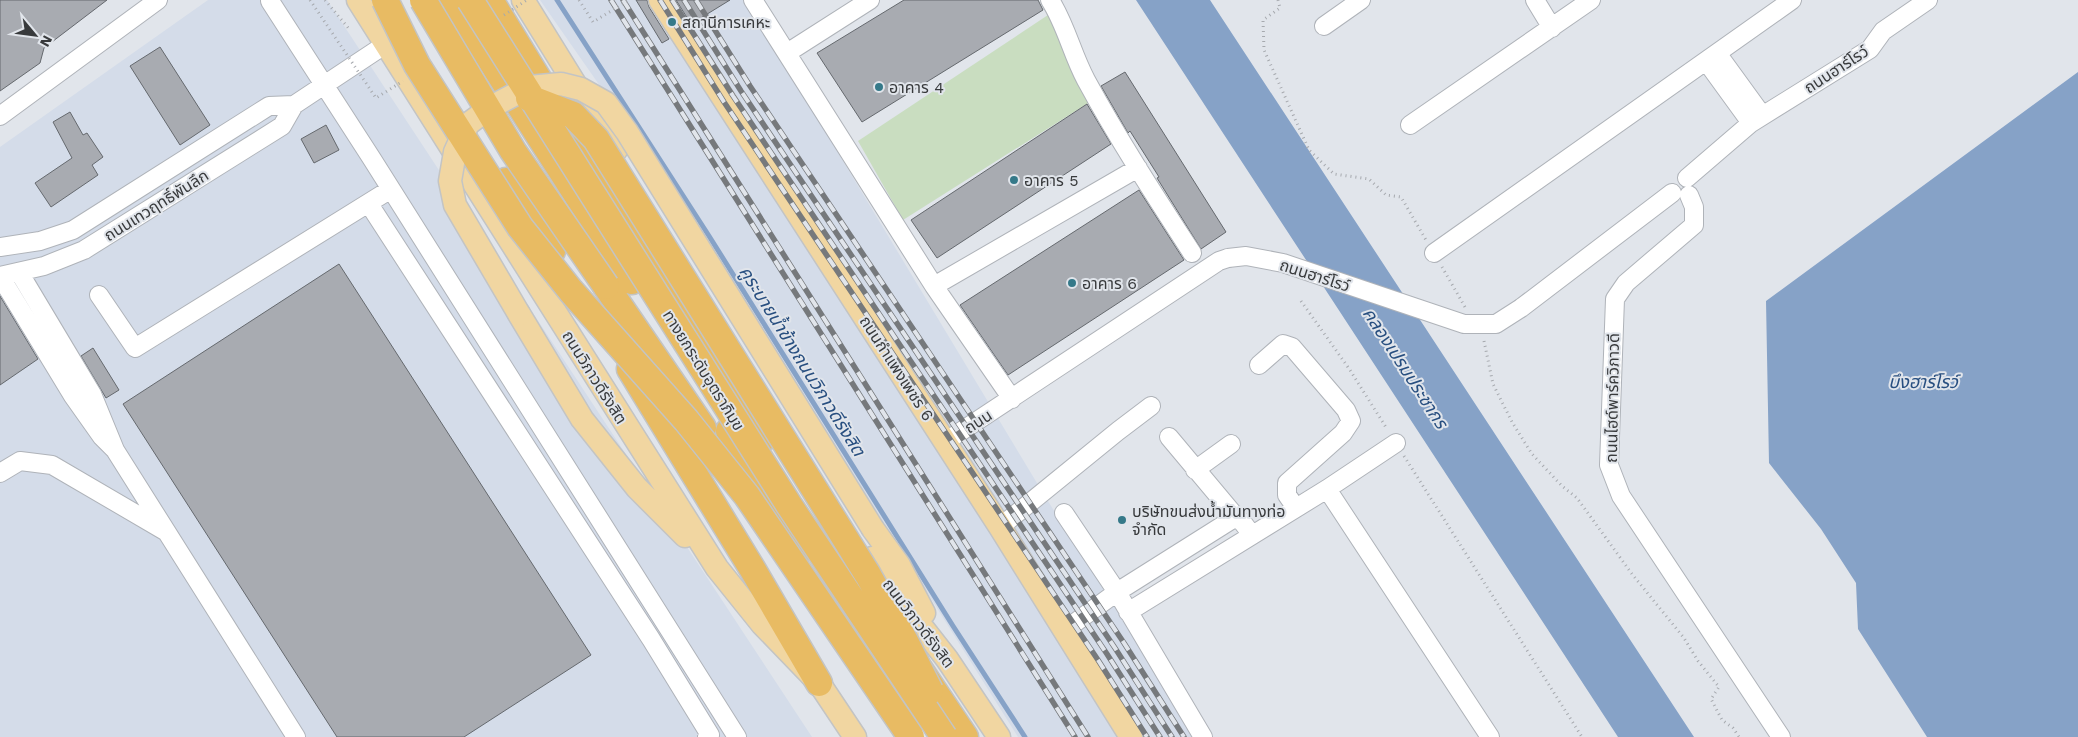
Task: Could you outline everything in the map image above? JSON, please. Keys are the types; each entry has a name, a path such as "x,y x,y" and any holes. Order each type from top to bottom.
{"highway":[{"path":"372,0 488,154 654,405 754,570 819,683"},
{"name":"ทางยกระดับอุตราภิมุข","path":"385,0 417,65 520,227 570,292 686,420 747,496"},
{"name":"ทางยกระดับอุตราภิมุข","path":"423,0 513,151 681,393 747,496 911,737"},
{"path":"452,0 730,434 903,737"},
{"name":"ทางยกระดับอุตราภิมุข","path":"470,0 789,505 944,737"},
{"name":"ถนนวิภาวดีรังสิต","path":"490,0 608,192 890,626 965,737"},
{"path":"513,95 535,98 573,115 596,139 868,575 905,641 952,737"}],"main road":[{"name":"ถนนวิภาวดีรังสิต","path":"358,0 717,568 762,624 819,683 855,737"},
{"name":"ถนนวิภาวดีรังสิต","path":"523,0 885,580 947,659 999,737"},
{"name":"ถนนกำแพงเพชร 6","path":"660,0 1000,527 1131,737"},
{"path":"717,568 637,488 582,419 455,204 450,181 455,152 468,124 491,107 529,87 561,84 581,89 606,103 627,132 873,529 899,565 947,659"}],"street":[{"path":"0,116 158,0"},
{"path":"753,0 934,286 1012,399"},
{"path":"787,53 870,0"},
{"path":"1050,0 1060,16 1084,77 1138,168 1192,253"},
{"path":"1324,26 1361,0"},
{"path":"1535,0 1552,28"},
{"path":"1410,125 1591,0"},
{"path":"1434,253 1792,0"},
{"name":"ถนนฮาร์โรว์","path":"1012,399 1219,261 1228,258 1246,256 1284,263 1464,324 1496,324 1522,308 1672,193 1670,184 1673,179 1678,176 1687,178 1757,119 1870,49 1883,31 1928,0"},
{"path":"270,2 391,189 737,737"},
{"name":"ถนนเทวฤทธิ์พันลึก","path":"0,276 44,266 84,250 282,126 294,105 386,44"},
{"path":"1712,57 1757,119"},
{"name":"ถนนเทวฤทธิ์พันลึก","path":"0,247 40,241 73,230 269,106 294,105"},
{"path":"934,286 1138,168"},
{"path":"1672,193 1680,199 1689,195 1693,186 1687,178"},
{"path":"99,295 136,348 391,189"},
{"name":"ถนนไฮด์พาร์ควิภาวดี","path":"1689,195 1694,207 1694,225 1626,283 1615,299 1608,465 1621,496 1781,737"},
{"path":"369,204 651,639 710,735 707,737"},
{"path":"19,272 92,394 115,450 296,737"},
{"path":"0,276 73,396 102,436 115,450"},
{"path":"1259,365 1283,344 1292,347 1346,410 1351,421 1343,433 1287,483 1287,494 1296,508"},
{"name":"ถนน","path":"945,442 1012,399"},
{"path":"1000,527 1151,406"},
{"path":"1169,437 1236,517 1244,522 1252,536"},
{"path":"1128,612 1327,489 1396,443"},
{"path":"1195,470 1231,444"},
{"path":"0,473 20,461 52,465 168,533"},
{"path":"1327,489 1490,737"},
{"path":"1064,513 1117,592 1203,737"},
{"path":"1065,630 1117,592 1236,517"},
{"path":"651,639 668,628"}],"path":[{"path":"310,0 376,98"},
{"path":"325,0 350,30"},
{"path":"579,0 593,22 629,0"},
{"path":"1278,0 1280,8 1263,20 1264,50 1309,150 1334,174 1369,179 1386,195 1401,197 1470,315"},
{"path":"1301,301 1350,370 1582,737"},
{"path":"1484,340 1494,384 1512,422 1532,454 1562,486 1577,498 1632,574 1684,638 1719,687 1710,699 1722,720 1733,728 1739,737"}],"shaded area":[{"path":"208,0 327,0 812,737 0,737 0,147"},
{"path":"540,0 746,0 1046,498 1197,737 1018,737 690,215"}],"green space":[{"path":"1054,11 1093,100 903,220 858,141"}],"water":[{"name":"คลองเปรมประชากร","path":"1136,0 1210,0 1694,737 1618,737"},
{"name":"บึงฮาร์โรว์","path":"2078,72 2078,737 1927,737 1858,629 1856,583 1821,529 1769,463 1766,301"}],"building":[{"path":"0,0 107,0 44,48 40,63 0,91"},
{"path":"636,0 647,0 649,7 669,39 662,43"},
{"path":"676,0 730,0 691,24"},
{"name":"อาคาร 4","path":"904,0 1038,0 1043,10 862,122 817,53"},
{"path":"160,47 210,125 180,145 130,66"},
{"path":"1125,72 1226,232 1201,249 1157,178 1159,177 1130,131 1128,133 1101,86"},
{"name":"อาคาร 5","path":"1087,104 1111,144 937,258 911,220"},
{"path":"70,112 83,135 87,133 103,157 92,165 98,175 51,207 35,183 72,158 53,122"},
{"path":"326,125 339,150 314,163 301,139"},
{"name":"อาคาร 6","path":"1139,190 1184,260 1008,375 960,305"},
{"path":"339,264 591,655 464,737 337,737 123,404"},
{"path":"0,296 38,359 0,385"},
{"path":"93,348 119,390 106,398 81,356"}],"waterway":[{"name":"คูระบายน้ำข้างถนนวิภาวดีรังสิต","path":"557,0 709,236 953,626 1025,737"}],"railway":[{"path":"611,0 1075,737"},
{"path":"623,0 1088,737"},
{"path":"660,0 724,102 1098,660 1147,737"},
{"path":"672,0 733,96 1107,654 1160,737"},
{"path":"684,0 741,91 1115,648 1172,737"},
{"path":"696,0 750,86 1124,643 1184,737"}],"place":[{"name":"สถานีการเคหะ","path":"672,22"},
{"name":"อาคาร 4","path":"879,87"},
{"name":"อาคาร 5","path":"1014,180"},
{"name":"อาคาร 6","path":"1072,283"},
{"name":"บริษัทขนส่งน้ำมันทางท่อ จำกัด","path":"1122,520"}]}
